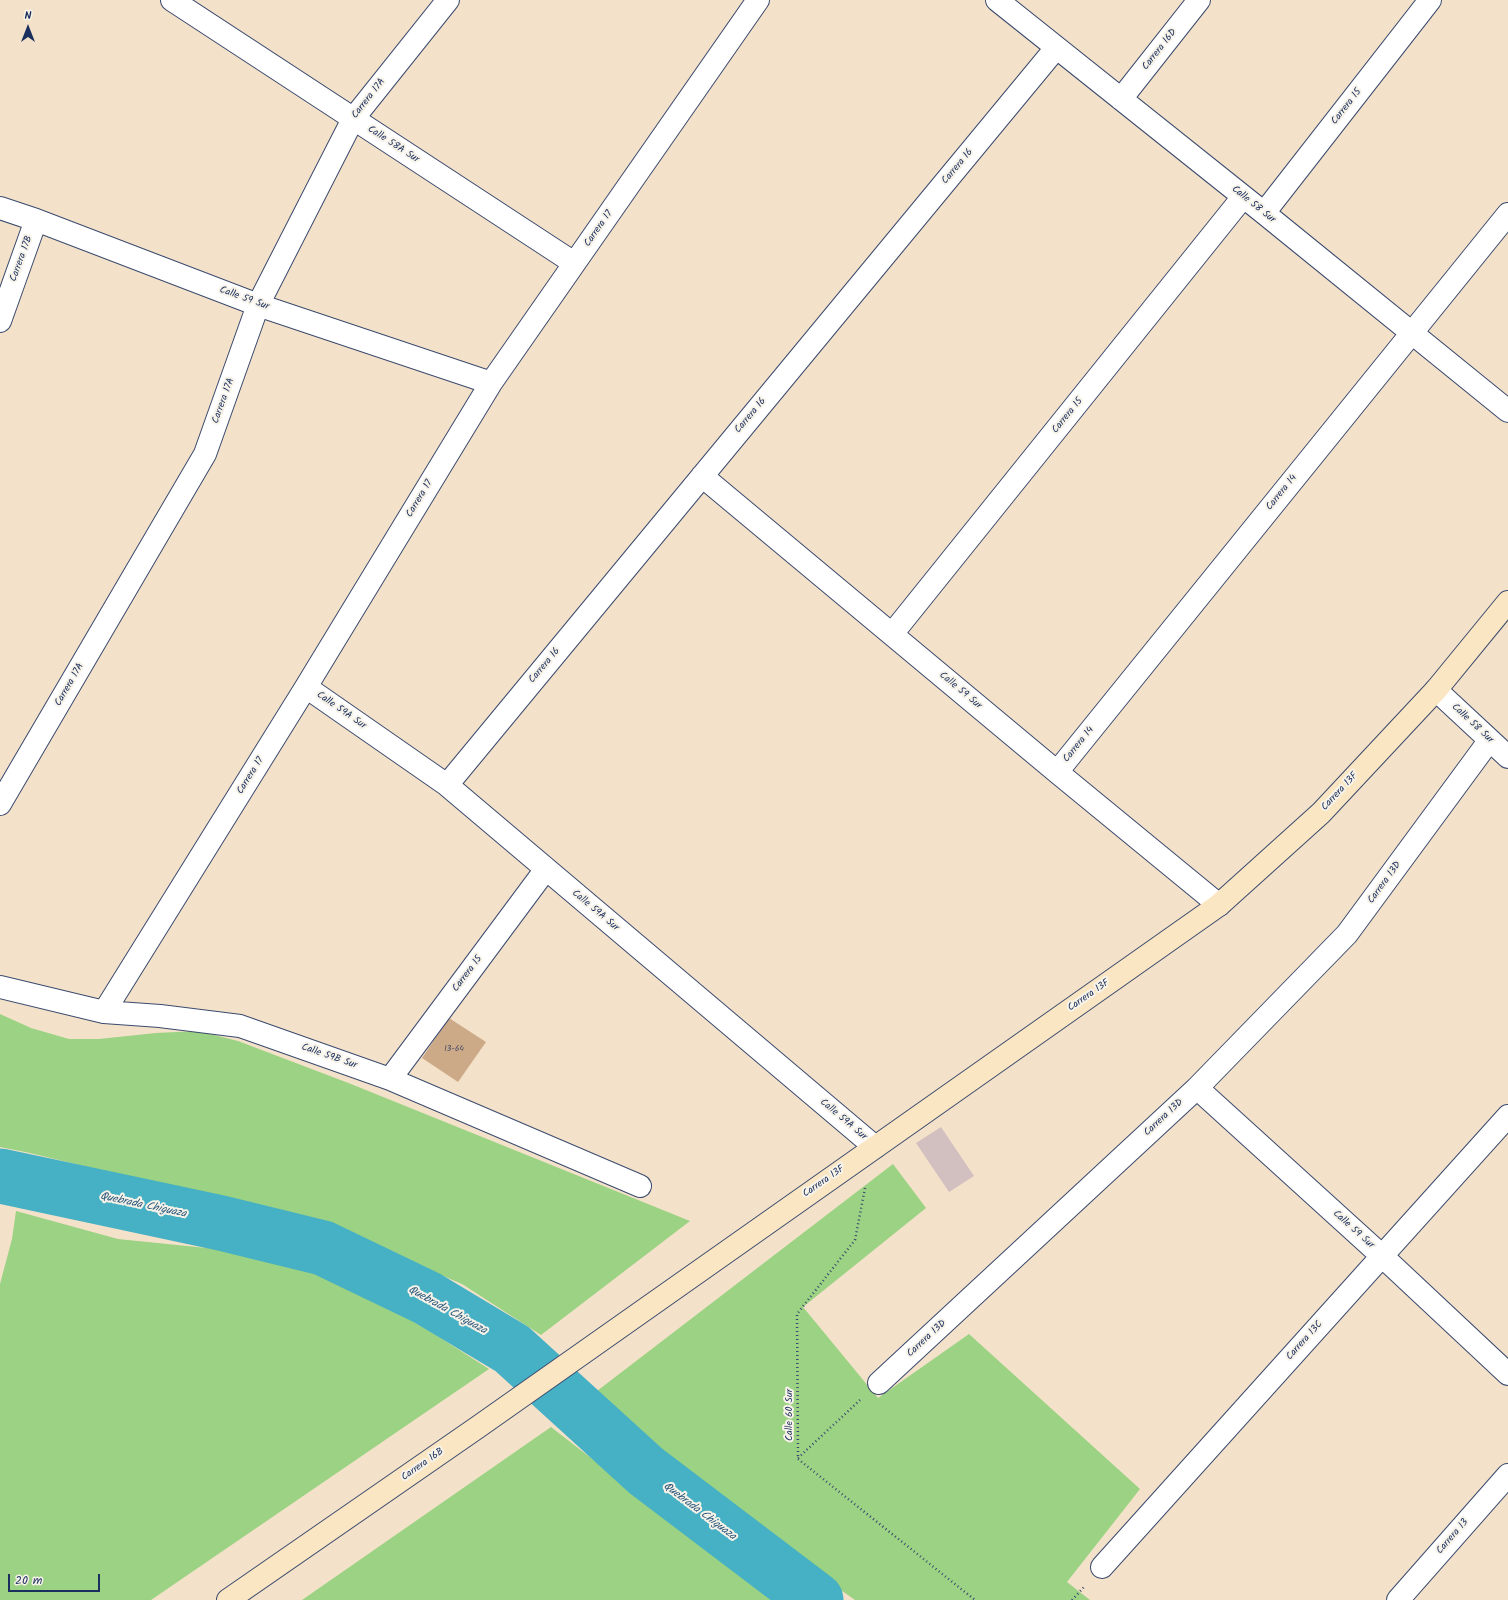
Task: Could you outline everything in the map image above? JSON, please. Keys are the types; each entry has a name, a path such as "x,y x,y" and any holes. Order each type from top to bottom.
{"street":[{"name":"Calle 58A Sur","path":"172,0 574,263"},
{"name":"Carrera 17A","path":"0,804 205,454 258,305 353,118 448,0"},
{"name":"Carrera 17","path":"104,1012 306,687 491,383 758,0"},
{"name":"Calle 58 Sur","path":"997,0 1264,213 1508,411"},
{"name":"Carrera 16D","path":"1121,99 1199,0"},
{"name":"Carrera 15","path":"1264,213 1430,0"},
{"name":"Carrera 16","path":"447,785 1056,48"},
{"name":"Carrera 15","path":"892,634 1243,197"},
{"name":"Calle 59 Sur","path":"0,208 36,220 258,305 491,383"},
{"name":"Carrera 14","path":"1057,772 1508,214"},
{"name":"Carrera 17B","path":"0,321 36,220"},
{"name":"Calle 59 Sur","path":"702,476 1219,905"},
{"name":"Carrera 13F","path":"617,1329 1219,905 1320,813 1436,690 1508,602"},
{"name":"Calle 59A Sur","path":"306,687 447,785 875,1147"},
{"name":"Calle 58 Sur","path":"1436,690 1489,741 1508,757"},
{"name":"Carrera 13D","path":"879,1383 1197,1088 1348,934 1489,741"},
{"name":"Carrera 15","path":"390,1079 546,869"},
{"name":"Calle 59B Sur","path":"0,987 104,1012 160,1016 240,1026 390,1079 640,1186"},
{"name":"Calle 59 Sur","path":"1197,1088 1382,1256 1508,1374"},
{"name":"Carrera 13C","path":"1102,1567 1508,1116"},
{"name":"Carrera 16B","path":"228,1600 617,1329"},
{"name":"Carrera 13","path":"1398,1600 1508,1475"}],"path":[{"name":"Calle 60 Sur","path":"798,1459 797,1314 855,1240 866,1181"},
{"path":"879,1383 798,1459 976,1600"}],"shaded area":[{"path":"941,1127 974,1176 949,1192 916,1143"}],"green space":[{"path":"0,1014 31,1028 69,1039 99,1039 156,1033 198,1031 238,1041 351,1084 690,1221 541,1335 462,1284 342,1233 220,1199 0,1147"},
{"path":"893,1164 926,1208 803,1307 878,1398 969,1334 1140,1489 1067,1582 1090,1600 855,1600 743,1521 597,1391"},
{"path":"16,1211 118,1239 246,1252 323,1269 428,1330 489,1369 151,1600 0,1600 0,1284 12,1239"},
{"path":"551,1427 774,1600 302,1600"}],"building":[{"path":"449,1018 486,1042 458,1082 422,1058"}],"waterway":[{"name":"Quebrada Chiguaza","path":"0,1176 221,1223 323,1248 427,1298 512,1349 646,1471 816,1600"}]}
